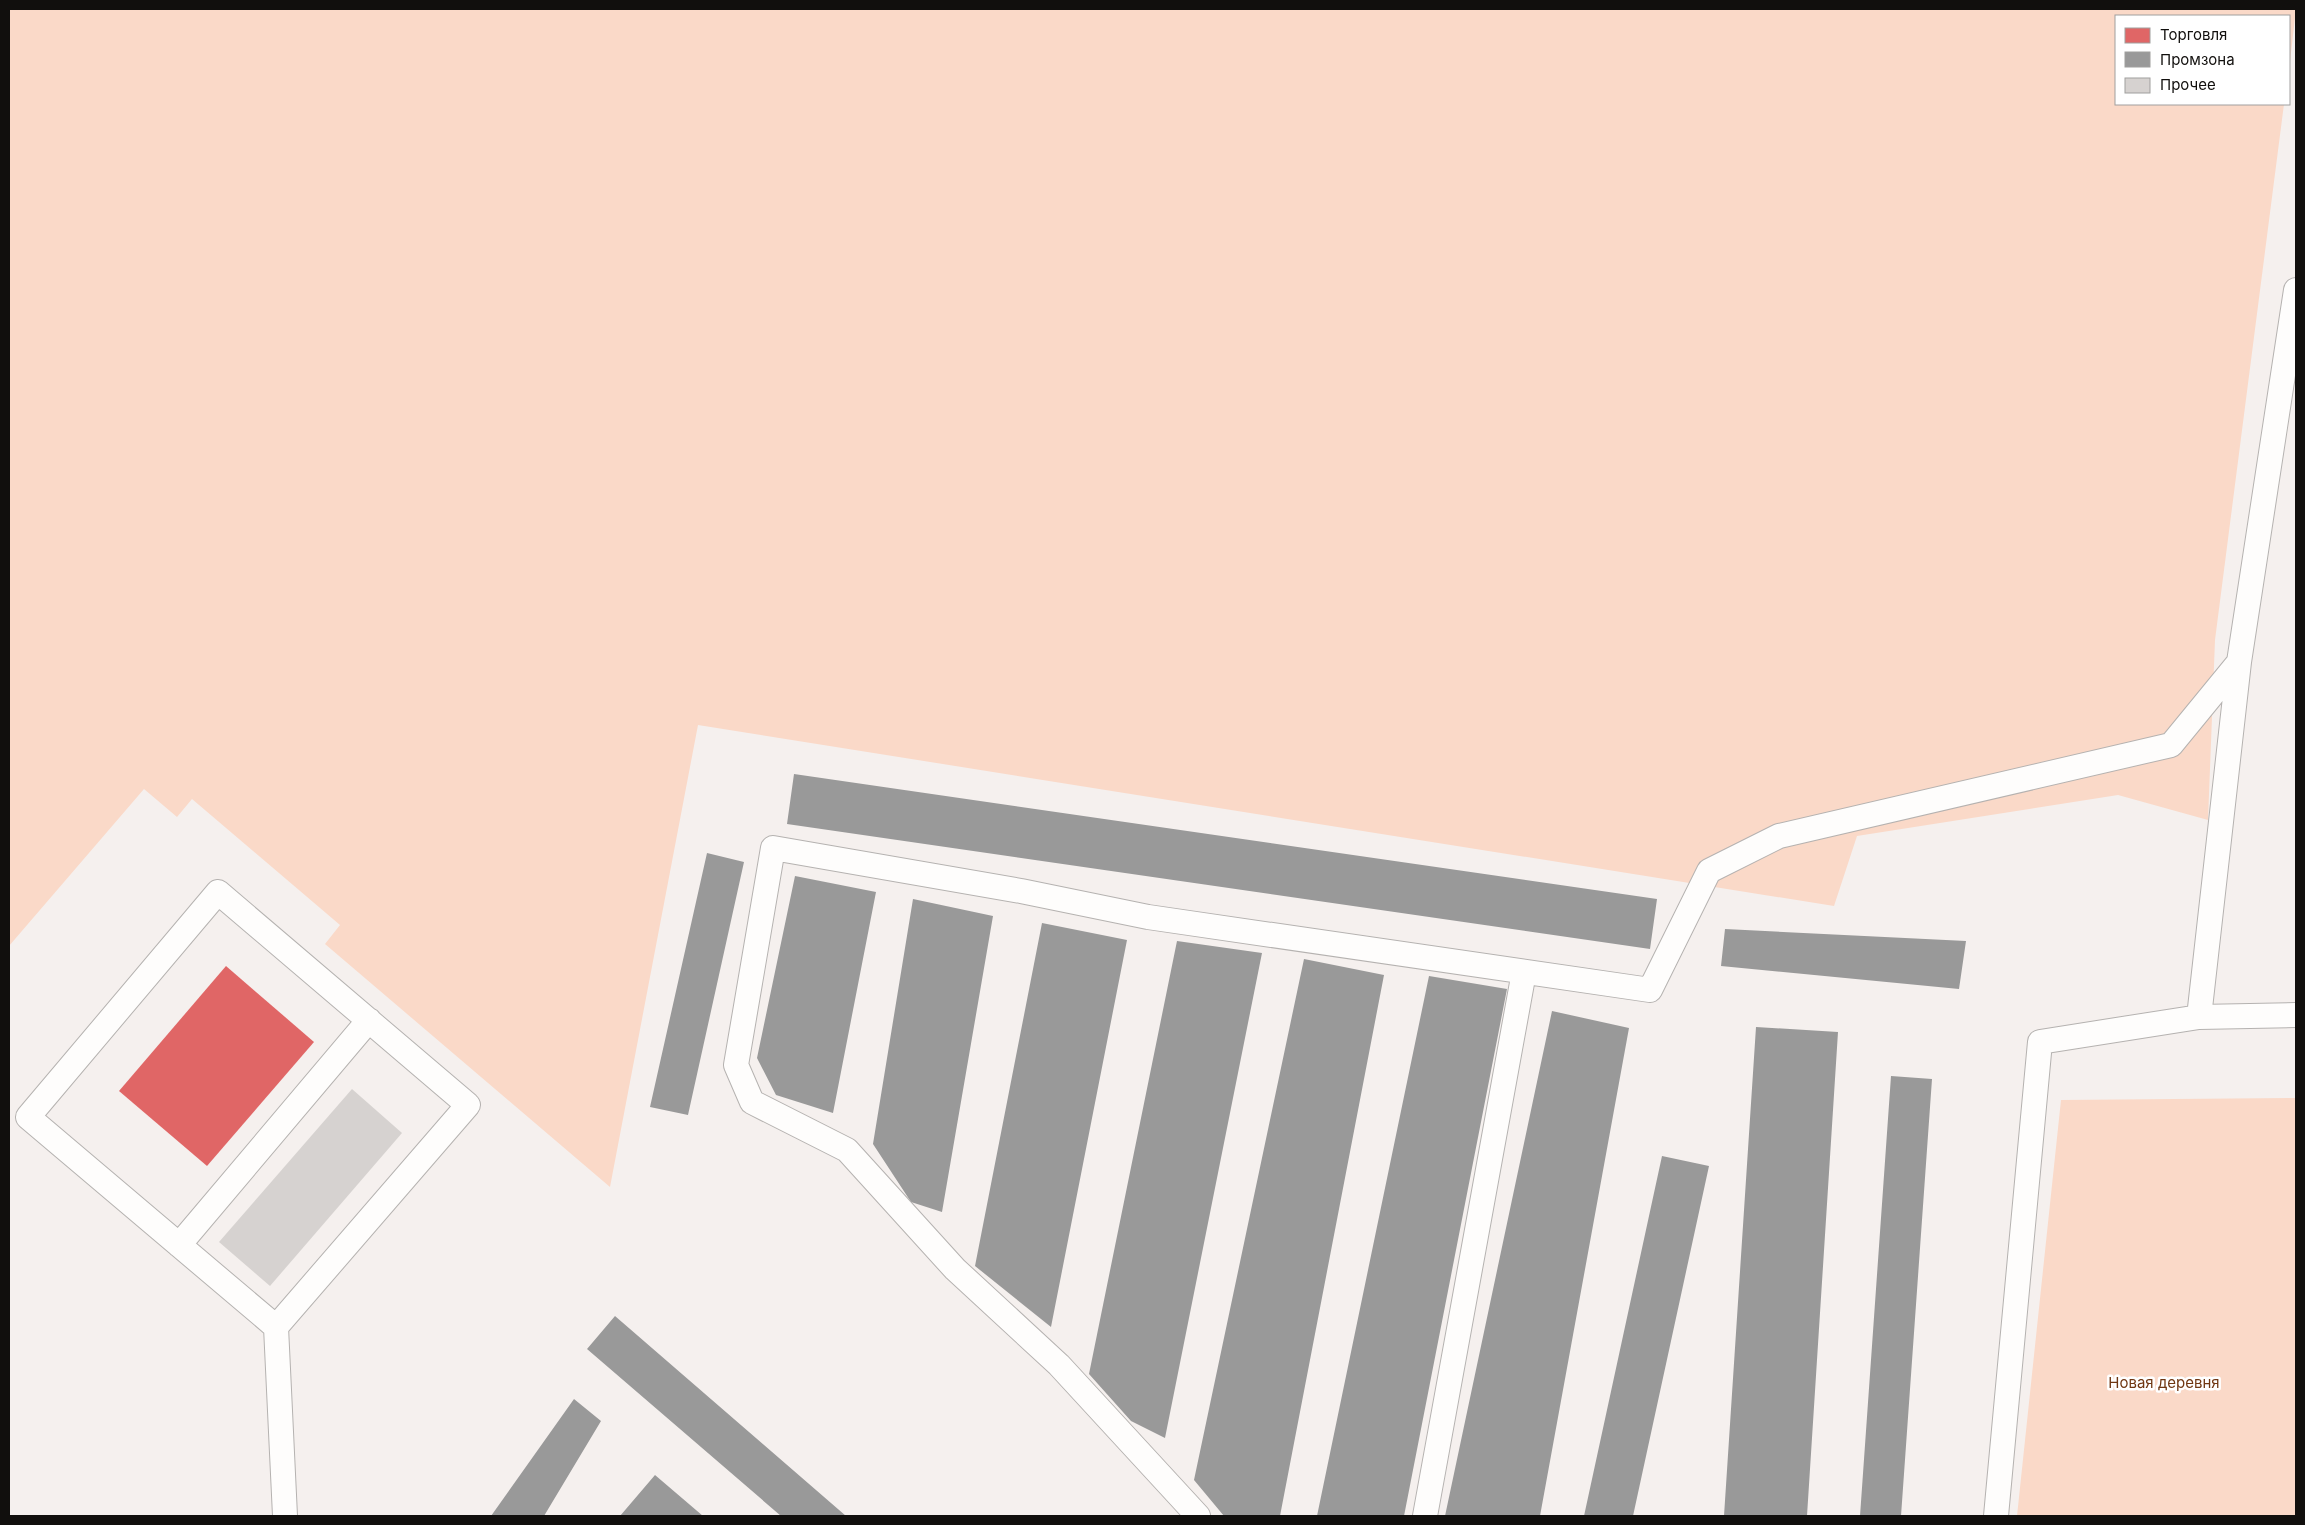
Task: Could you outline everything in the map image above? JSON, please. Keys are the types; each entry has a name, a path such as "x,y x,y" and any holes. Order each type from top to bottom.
{"lane":[{"path":"2199,1017 2239,662 2296,290"},
{"path":"1198,1516 1059,1365 955,1269 847,1150 752,1102 736,1065 773,848 1021,891 1148,917 1650,990 1709,871 1778,836 2171,745 2239,662"},
{"path":"276,1327 28,1117 218,892 468,1105 276,1327 285,1516"},
{"path":"1425,1516 1524,972"},
{"path":"1996,1516 2040,1042 2199,1017 2296,1015"},
{"path":"180,1245 369,1020"}],"green space":[{"path":"9,9 2296,9 2290,61 2290,15 2115,15 2115,105 2284,105 2215,640 2208,820 2118,795 1857,836 1834,906 698,725 610,1187 325,944 340,925 192,799 177,817 144,789 9,946"},
{"name":"Новая деревня","path":"2296,1098 2296,1516 2017,1516 2061,1100"}],"building: Торговля":[{"path":"226,966 314,1042 207,1166 119,1091"}],"building: Промзона":[{"path":"794,774 1657,899 1650,949 787,824"},
{"path":"707,853 744,862 688,1115 650,1107"},
{"path":"795,876 876,892 833,1113 776,1095 757,1058"},
{"path":"913,899 993,916 942,1212 911,1202 873,1144"},
{"path":"1042,923 1127,940 1051,1327 975,1266"},
{"path":"1725,929 1966,941 1959,989 1721,966"},
{"path":"1177,941 1262,953 1165,1438 1131,1421 1089,1374"},
{"path":"1304,959 1384,975 1280,1516 1224,1516 1194,1480"},
{"path":"1429,976 1507,989 1404,1516 1317,1516"},
{"path":"1552,1011 1629,1028 1540,1516 1445,1516"},
{"path":"1756,1027 1838,1032 1807,1516 1724,1516"},
{"path":"1891,1076 1932,1079 1901,1516 1860,1516"},
{"path":"1662,1156 1709,1166 1633,1516 1584,1516"},
{"path":"615,1316 846,1516 781,1516 587,1349"},
{"path":"574,1399 601,1421 544,1516 491,1516"},
{"path":"655,1475 703,1516 620,1516"}],"building: Прочее":[{"path":"352,1089 402,1133 270,1286 219,1242"}]}
